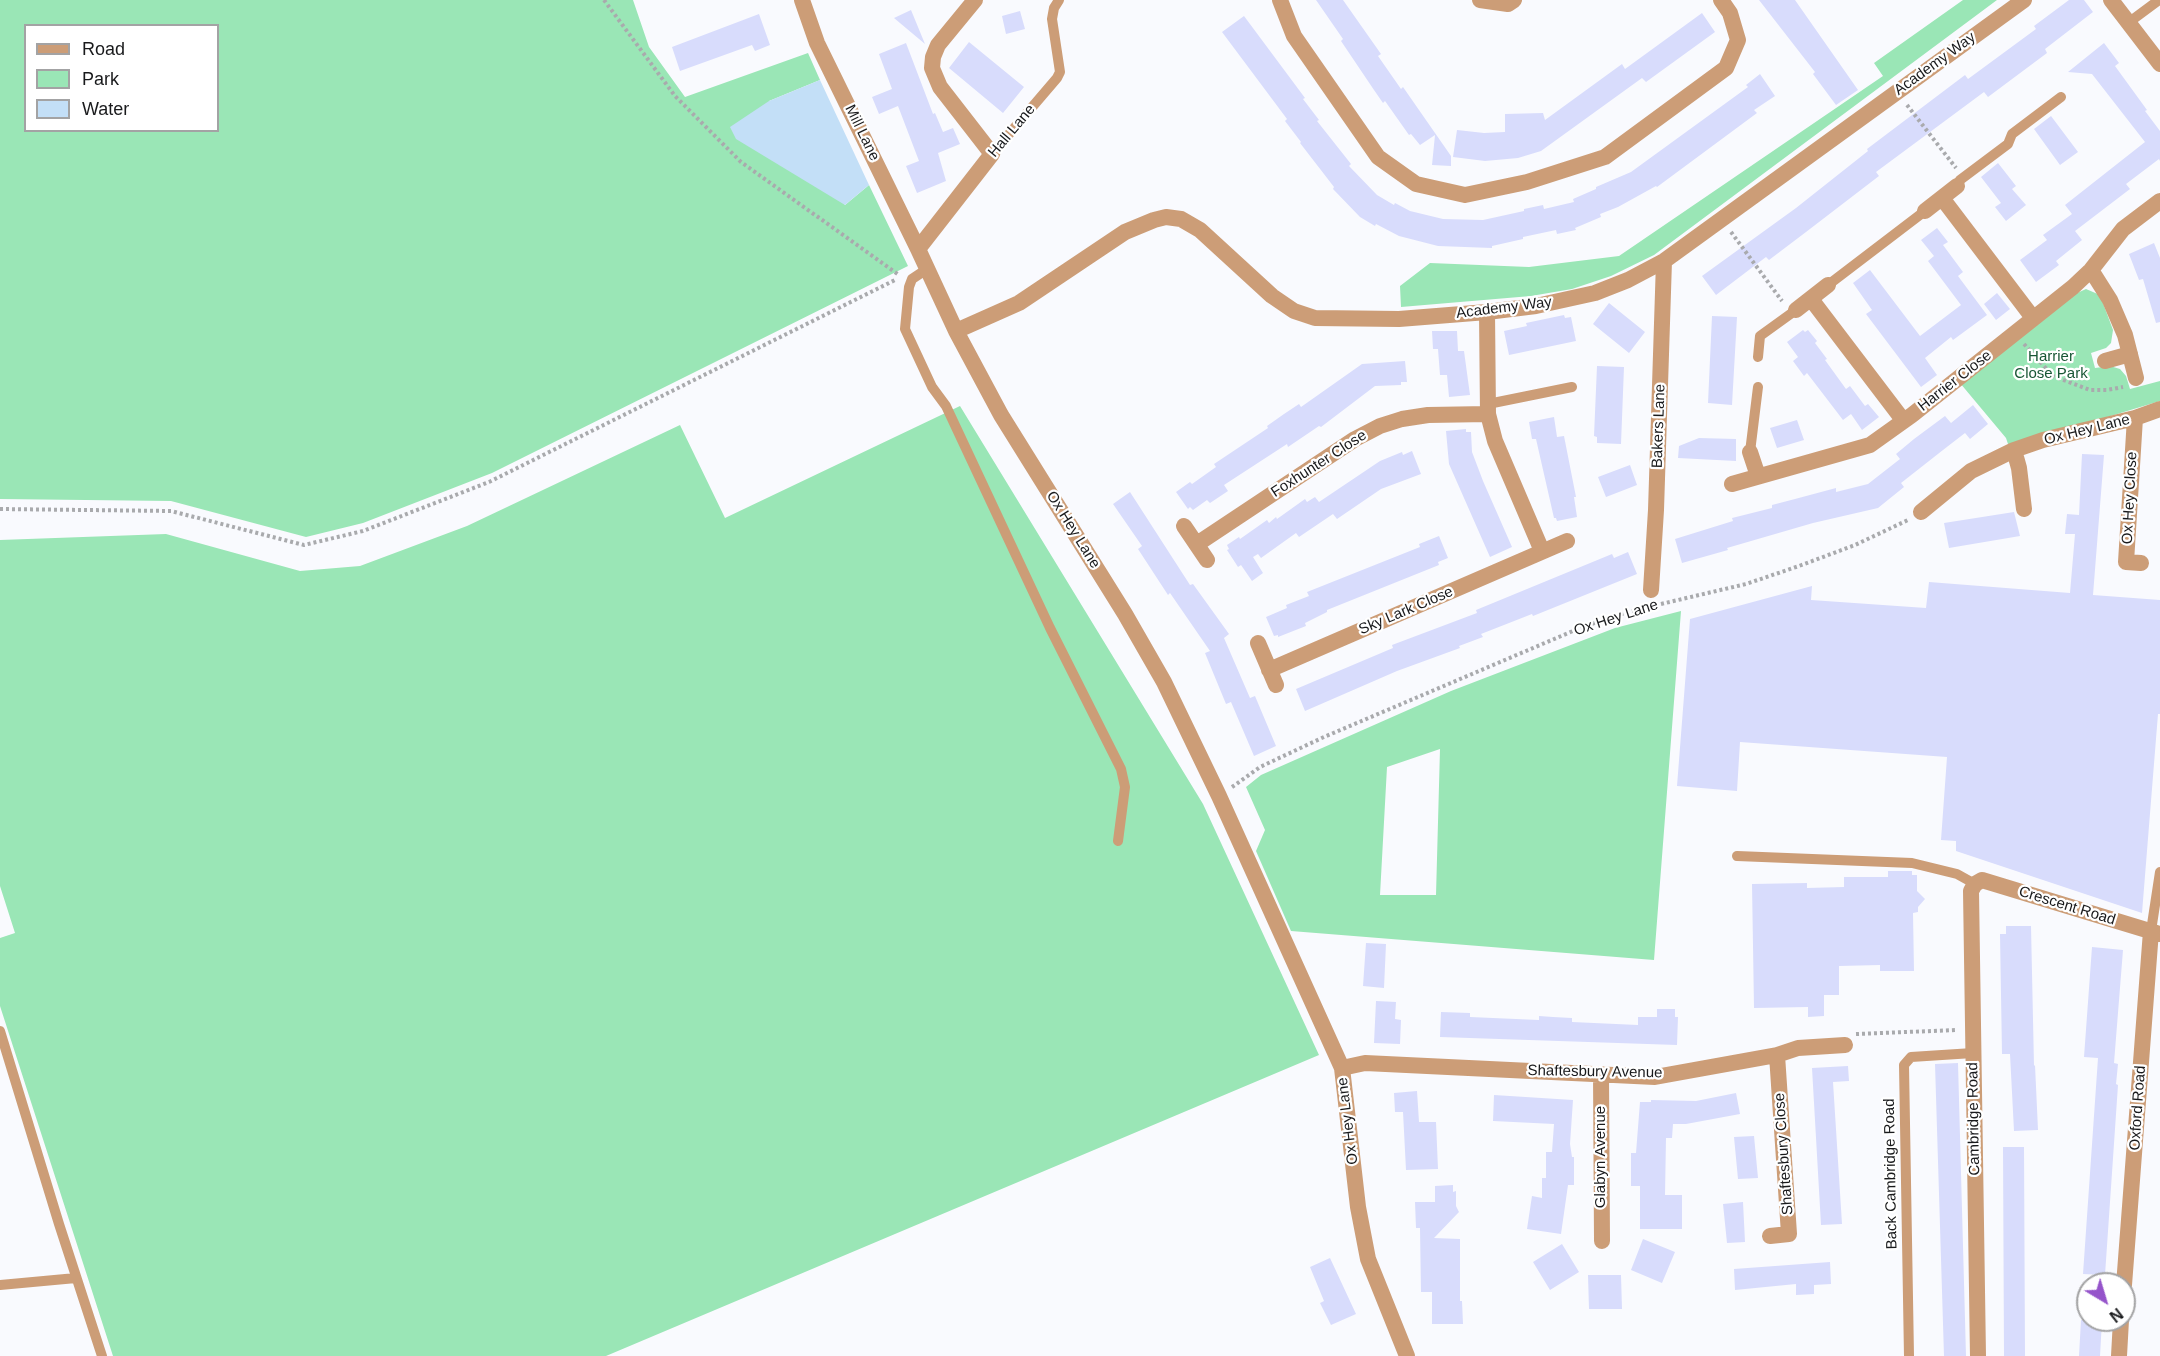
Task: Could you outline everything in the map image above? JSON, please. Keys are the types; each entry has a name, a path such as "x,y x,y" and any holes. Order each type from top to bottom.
{"street":[{"name":"Mill Lane","path":"802,0 817,43 923,261"},
{"path":"975,0 938,45 933,57 932,68 940,87 992,154"},
{"path":"1280,0 1294,36 1378,157 1416,184 1466,195 1527,182 1605,157 1726,68 1738,40 1730,13 1721,0"},
{"path":"1480,0 1508,4 1514,0"},
{"name":"Academy Way","path":"956,331 1019,303 1125,232 1154,219 1166,217 1181,219 1200,230 1272,296 1294,311 1315,318 1399,319 1487,312 1536,306 1595,293 1628,280 1664,261 2024,0"},
{"path":"2111,0 2160,64"},
{"name":"Hall Lane","path":"923,261 992,154"},
{"path":"1925,211 1960,182"},
{"path":"1942,198 2033,318"},
{"name":"Harrier Close","path":"1732,484 1870,445 2073,287 2091,270 2123,229 2160,201"},
{"name":"Ox Hey Lane","path":"923,261 956,331 1001,415 1125,614 1164,682 1219,796 1342,1068 1358,1207 1368,1259 1407,1356"},
{"name":"Bakers Lane","path":"1651,591 1656,510 1664,261"},
{"path":"2091,270 2110,300 2125,335 2136,378"},
{"path":"1794,311 1828,285"},
{"name":"Harrier Close","path":"1811,299 1904,420"},
{"path":"1487,312 1488,409 1495,441 1542,551"},
{"path":"2105,361 2130,354"},
{"name":"Foxhunter Close","path":"1197,544 1355,438 1380,426 1402,419 1488,409"},
{"name":"Ox Hey Lane","path":"1921,512 1971,471 2014,450 2043,440 2135,418 2160,409"},
{"name":"Ox Hey Close","path":"2135,418 2126,562 2141,563"},
{"path":"2014,450 2019,468 2024,509"},
{"path":"1750,452 1758,476"},
{"path":"1185,526 1207,560"},
{"name":"Sky Lark Close","path":"1258,643 1272,678 1567,541"},
{"name":"Crescent Road","path":"1975,884 1982,880 2156,933"},
{"name":"Cambridge Road","path":"1975,884 1971,891 1978,1356"},
{"name":"Oxford Road","path":"2125,1272 2156,933"},
{"name":"Shaftesbury Avenue","path":"1342,1068 1365,1063 1655,1077 1777,1055 1798,1048 1845,1045"},
{"name":"Shaftesbury Close","path":"1770,1236 1789,1234 1777,1055"},
{"name":"Glabyn Avenue","path":"1601,1074 1602,1241"},
{"path":"2118,1356 2120,1332"}],"lane":[{"name":"Hall Lane","path":"992,154 1060,72 1052,19 1054,8 1059,0"},
{"path":"2128,23 2159,0"},
{"path":"1960,182 2008,144 2012,134 2061,97"},
{"path":"1828,285 1925,211"},
{"path":"923,261 909,287 905,329 932,387 946,406 1050,628 1121,769 1125,787 1118,841"},
{"path":"1758,357 1760,336 1794,311"},
{"path":"1488,409 1572,387"},
{"path":"1750,452 1758,387"},
{"path":"1737,856 1912,863 1958,874 1975,884"},
{"path":"2156,933 2160,872"},
{"path":"0,1032 102,1356"},
{"name":"Back Cambridge Road","path":"1909,1356 1904,1065 1911,1057 1973,1053"},
{"path":"0,1285 76,1278"}],"path":[{"path":"0,509 171,511 304,545 363,531 489,482 902,277 741,162 675,96 604,0"},
{"path":"1897,92 1960,182"},
{"path":"1721,220 1794,311"},
{"path":"2016,332 2053,376 2090,390 2107,390 2138,383 2136,378"},
{"name":"Ox Hey Lane","path":"1219,796 1260,767 1324,737 1573,631 1635,610 1746,584 1799,566 1855,545 1921,512"},
{"path":"1845,1045 1855,1034 1973,1029"}],"green space":[{"path":"0,0 633,0 649,47 685,97 808,53 820,80 769,101 845,205 869,185 908,266 492,473 363,523 306,537 171,501 0,499"},
{"path":"1963,0 1997,0 1654,255 1611,276 1572,289 1531,296 1401,307 1400,286 1430,263 1529,267 1619,256 1883,76 1874,63"},
{"name":"Harrier Close Park","path":"2086,289 2100,295 2113,330 2111,343 2106,348 2091,353 2095,368 2110,366 2120,369 2126,376 2130,389 2160,381 2160,401 2009,447 2006,438 1960,383 2077,293"},
{"path":"960,406 1203,804 1319,1055 606,1356 113,1356 0,1006 0,938 15,933 0,886 0,540 166,534 300,571 360,566 467,526 680,425 725,518"},
{"path":"1681,611 1654,960 1291,931 1256,851 1265,830 1246,787 1261,775 1451,691 1615,628","holes":["1440,749 1436,895 1380,895 1387,767"]}],"water":[{"path":"820,80 869,185 845,205 736,139 730,127 769,101"}],"building":[{"path":"1316,0 1343,0 1381,54 1378,56 1401,89 1403,87 1451,156 1451,166 1432,165 1435,135 1420,145 1411,134 1409,135 1385,101 1383,103 1374,90"},
{"path":"1759,0 1795,0 1858,90 1836,105 1813,74 1815,72"},
{"path":"2069,0 2084,0 2093,12 2045,49 2047,53 1988,97 1984,92 1876,172 1879,176 1806,232 1769,260 1766,257 1716,295 1702,276 1796,208 1868,151 1867,149 1965,75 1968,79 2036,29 2034,26"},
{"path":"911,10 925,44 894,18"},
{"path":"1020,11 1025,29 1006,34 1002,16"},
{"path":"1702,13 1715,32 1646,82 1642,78 1541,151 1518,158 1485,161 1453,157 1457,130 1484,133 1505,132 1505,114 1543,113 1545,120 1622,64 1625,69"},
{"path":"759,14 770,45 755,51 752,45 680,71 672,47"},
{"path":"1244,16 1305,98 1303,99 1319,120 1317,121 1351,164 1349,166 1377,195 1410,211 1443,219 1483,220 1543,205 1544,209 1574,202 1573,199 1631,172 1748,87 1746,85 1760,74 1775,96 1754,110 1757,113 1657,187 1600,214 1601,217 1575,228 1576,230 1557,234 1556,230 1523,237 1523,239 1492,246 1492,248 1438,246 1399,236 1376,224 1375,226 1360,217 1333,189 1334,187 1285,121 1287,119 1222,32"},
{"path":"969,42 1024,87 1003,113 949,68"},
{"path":"906,43 933,114 935,113 943,132 953,128 960,144 938,153 946,181 917,193 906,166 919,161 898,106 879,114 872,97 892,89 879,54"},
{"path":"2104,43 2119,63 2115,66 2160,131 2160,161 2159,159 2126,184 2130,189 2075,231 2082,240 2056,261 2059,265 2036,282 2020,260 2047,240 2043,235 2072,214 2065,205 2145,142 2092,74 2068,72"},
{"path":"2051,116 2078,152 2060,165 2034,129"},
{"path":"1998,163 2016,186 2012,189 2026,205 2006,221 1995,207 2001,203 1981,177"},
{"path":"1937,228 1948,242 1943,245 1963,272 1958,276 1987,315 1953,340 1951,337 1925,358 1937,375 1921,387 1866,314 1872,310 1853,283 1870,270 1920,336 1961,305 1928,261 1934,256 1921,240"},
{"path":"2154,243 2160,258 2160,322 2156,323 2143,279 2139,280 2129,254"},
{"path":"1997,293 2010,309 1996,320 1984,304"},
{"path":"1609,303 1645,332 1629,353 1593,324"},
{"path":"1564,315 1565,318 1571,317 1576,341 1509,355 1504,331 1527,326 1526,323"},
{"path":"1712,316 1737,317 1732,405 1708,403"},
{"path":"1803,330 1805,332 1808,330 1817,341 1815,343 1827,359 1825,360 1846,389 1850,386 1865,406 1868,404 1879,417 1862,430 1851,414 1843,420 1807,373 1804,376 1793,361 1798,357 1787,342"},
{"path":"1432,331 1457,331 1458,351 1464,351 1470,395 1449,397 1447,375 1440,375 1438,349 1433,349"},
{"path":"1405,361 1407,382 1401,382 1401,385 1375,386 1321,427 1319,426 1288,447 1287,444 1224,485 1228,491 1210,503 1207,500 1193,510 1190,507 1188,509 1176,492 1216,467 1214,464 1268,428 1267,426 1284,414 1299,404 1301,407 1362,364"},
{"path":"1597,366 1624,367 1621,444 1597,443 1597,437 1594,436"},
{"path":"1973,405 1988,424 1970,439 1965,433 1901,483 1904,487 1878,508 1813,523 1682,563 1675,539 1733,521 1732,518 1772,508 1772,505 1836,488 1836,492 1868,484 1900,459 1896,454 1914,439 1945,416 1951,423"},
{"path":"1554,417 1557,437 1564,436 1576,497 1574,497 1577,517 1557,521 1554,518 1536,439 1532,439 1529,422"},
{"path":"1797,420 1804,440 1777,448 1770,428"},
{"path":"1466,429 1466,432 1471,432 1472,452 1512,547 1490,557 1449,464 1446,431"},
{"path":"1699,438 1736,439 1736,461 1678,458 1679,446"},
{"path":"1412,451 1421,474 1381,489 1337,519 1333,514 1299,537 1296,533 1261,558 1258,554 1253,557 1263,573 1252,581 1241,565 1238,567 1227,550 1229,549 1227,545 1239,537 1240,539 1267,520 1269,523 1276,517 1277,519 1305,499 1307,502 1315,497 1319,502 1380,461 1402,452 1403,455"},
{"path":"2082,454 2104,455 2093,595 2160,600 2160,714 2158,714 2142,913 1956,851 1956,841 1941,840 1947,757 1740,742 1737,791 1677,786 1690,619 1812,586 1811,600 1926,608 1929,582 2070,593 2075,534 2065,534 2067,514 2079,515"},
{"path":"1630,465 1637,485 1606,497 1598,477"},
{"path":"1130,492 1190,585 1193,584 1229,634 1224,638 1250,698 1255,696 1276,746 1254,756 1231,702 1226,704 1205,653 1210,651 1170,593 1168,595 1138,549 1142,546 1113,504"},
{"path":"2014,512 2020,536 1949,548 1944,523"},
{"path":"1439,536 1448,558 1438,562 1439,565 1327,610 1305,623 1306,626 1278,637 1278,635 1274,636 1266,617 1287,608 1286,605 1309,596 1307,592 1420,547 1419,544"},
{"path":"1628,552 1637,574 1533,616 1532,614 1481,634 1483,637 1459,646 1460,648 1397,671 1305,711 1296,689 1393,648 1392,645 1477,613 1476,610 1612,554 1614,558"},
{"path":"1888,871 1912,871 1912,875 1917,875 1917,891 1925,899 1918,907 1918,912 1913,913 1914,971 1880,971 1880,965 1839,966 1839,995 1824,995 1824,1016 1808,1017 1808,1007 1754,1008 1752,884 1807,883 1807,888 1844,887 1844,877 1888,877"},
{"path":"2006,926 2031,926 2034,1066 2038,1130 2014,1131 2010,1054 2002,1054 2000,934 2006,934"},
{"path":"1366,943 1386,944 1384,988 1363,986"},
{"path":"2092,947 2123,950 2114,1063 2118,1064 2116,1084 2118,1085 2105,1272 2083,1272 2098,1058 2084,1057"},
{"path":"1376,1001 1396,1002 1395,1019 1401,1020 1400,1044 1374,1043"},
{"path":"1657,1009 1675,1009 1675,1017 1678,1017 1677,1045 1440,1037 1441,1012 1470,1013 1470,1017 1539,1020 1539,1016 1572,1018 1572,1022 1638,1025 1638,1017 1657,1017"},
{"path":"1958,1063 1966,1356 1944,1356 1935,1064"},
{"path":"1848,1066 1849,1081 1833,1082 1842,1224 1821,1225 1812,1068"},
{"path":"1417,1091 1419,1122 1436,1122 1438,1169 1406,1170 1403,1112 1395,1112 1394,1093"},
{"path":"1736,1093 1740,1114 1686,1124 1673,1124 1672,1138 1666,1138 1665,1195 1682,1195 1682,1229 1640,1229 1640,1186 1631,1186 1631,1153 1636,1153 1640,1102 1651,1102 1651,1100 1696,1101"},
{"path":"1494,1095 1573,1100 1570,1144 1572,1157 1574,1157 1574,1185 1568,1185 1561,1234 1527,1229 1532,1196 1542,1198 1542,1178 1546,1178 1546,1152 1552,1152 1554,1124 1493,1121"},
{"path":"1754,1136 1758,1178 1738,1179 1734,1137"},
{"path":"2003,1147 2024,1147 2025,1356 2004,1356"},
{"path":"1453,1185 1459,1212 1434,1238 1460,1239 1460,1301 1462,1301 1463,1324 1432,1324 1432,1292 1421,1292 1420,1228 1416,1228 1415,1202 1435,1202 1435,1186"},
{"path":"1743,1202 1745,1242 1727,1243 1723,1204"},
{"path":"1643,1239 1675,1252 1662,1283 1631,1270"},
{"path":"1562,1244 1579,1272 1550,1290 1533,1262"},
{"path":"1330,1258 1356,1314 1331,1325 1320,1303 1324,1301 1310,1267"},
{"path":"1830,1262 1831,1284 1814,1285 1814,1294 1796,1295 1796,1284 1735,1290 1734,1269"},
{"path":"1588,1275 1621,1275 1622,1309 1589,1309"},
{"path":"2080,1332 2101,1332 2100,1356 2079,1356"}]}
